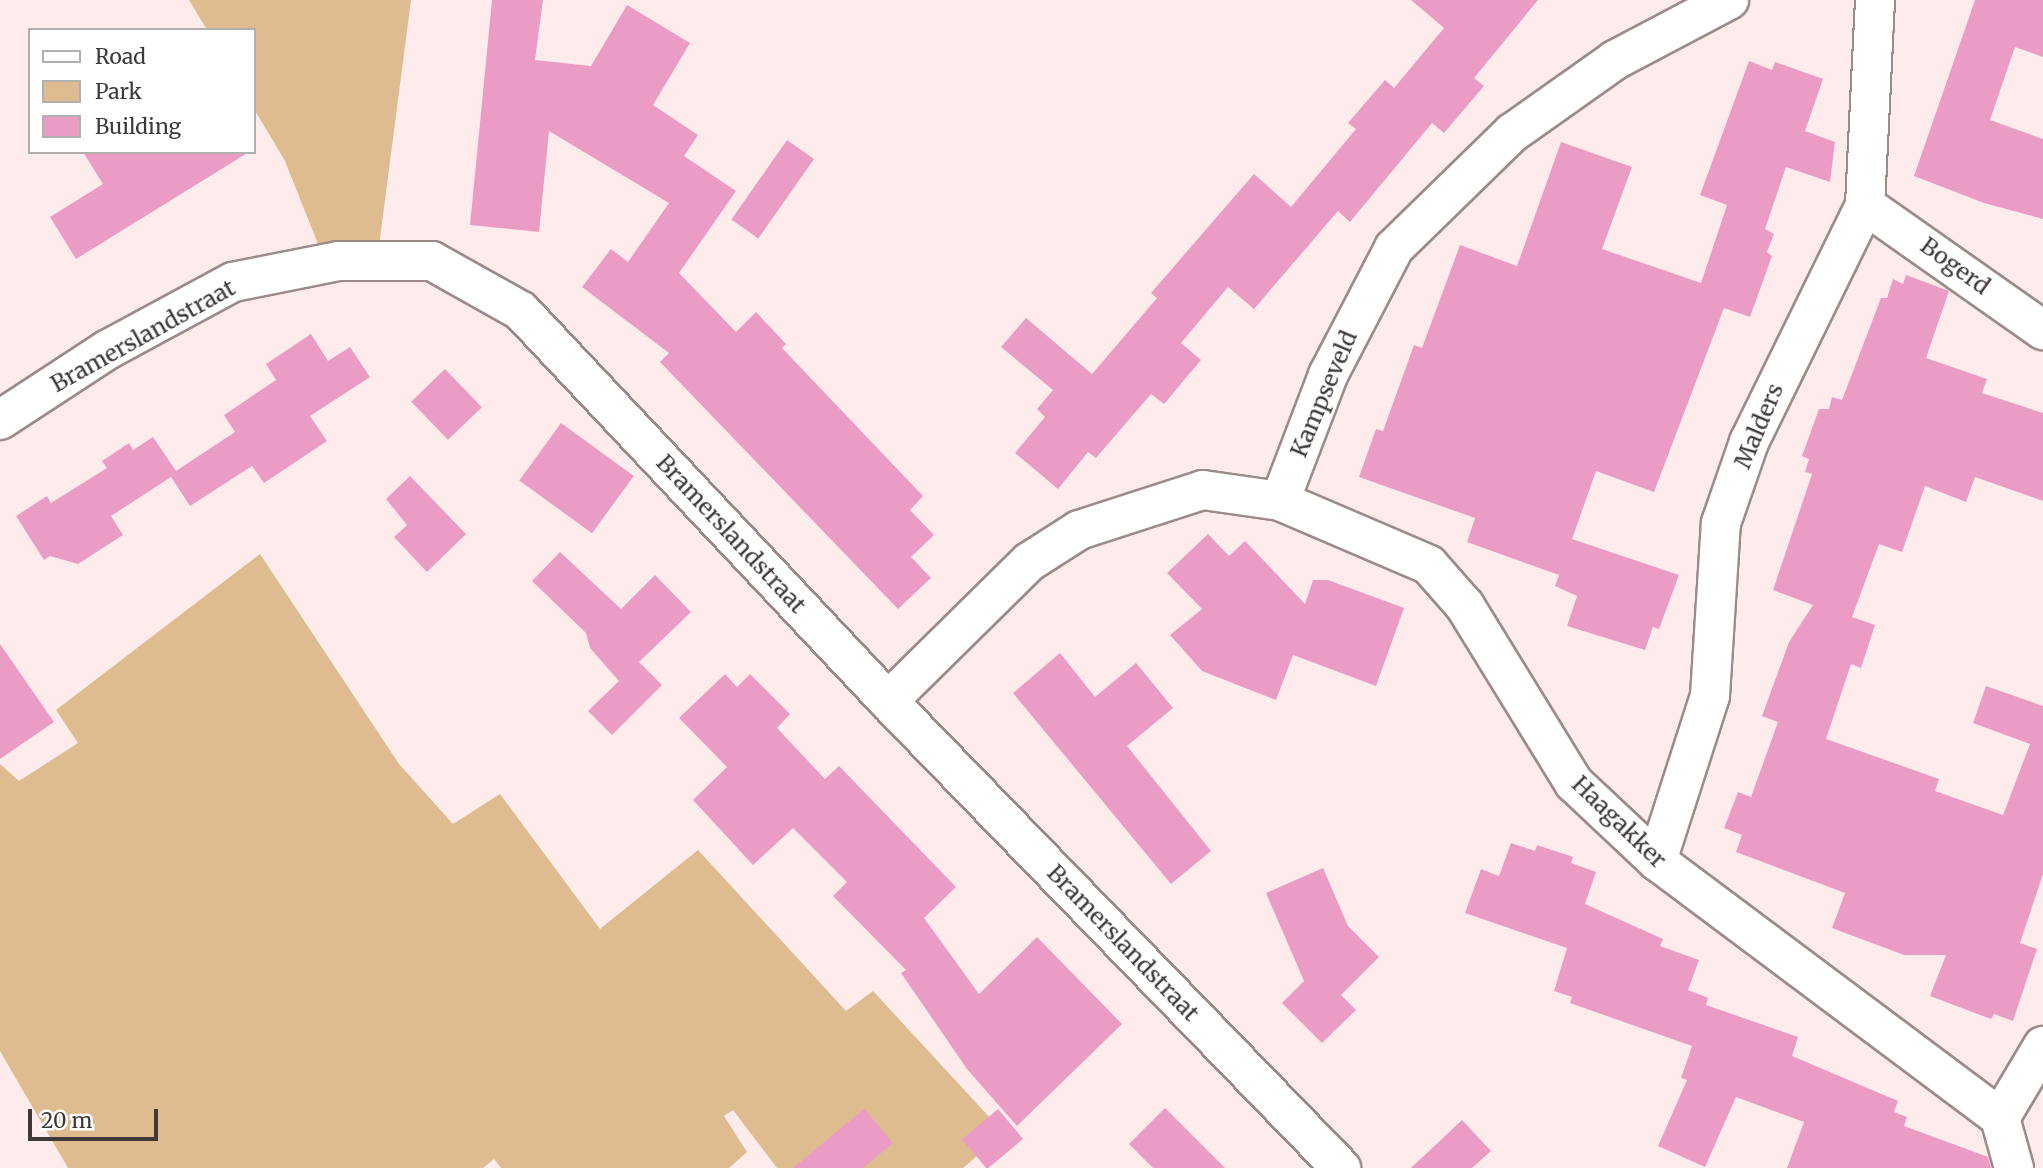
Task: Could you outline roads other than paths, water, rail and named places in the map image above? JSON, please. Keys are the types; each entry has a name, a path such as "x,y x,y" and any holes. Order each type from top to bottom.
{"street":[{"name":"Kampseveld","path":"1280,501 1328,375 1394,248 1512,133 1615,60 1729,0"},
{"name":"Malders","path":"1657,861 1710,696 1721,523 1749,442 1865,205 1875,0"},
{"name":"Bogerd","path":"1865,205 2043,330"},
{"name":"Bramerslandstraat","path":"0,420 107,350 233,282 338,261 432,261 521,311 888,701 1341,1168"},
{"path":"888,701 1029,562 1079,530 1203,490 1280,501"},
{"name":"Haagakker","path":"1280,501 1429,565 1465,606 1574,783 1657,861 2000,1118"},
{"path":"2014,1168 2000,1118 2043,1046"}]}
